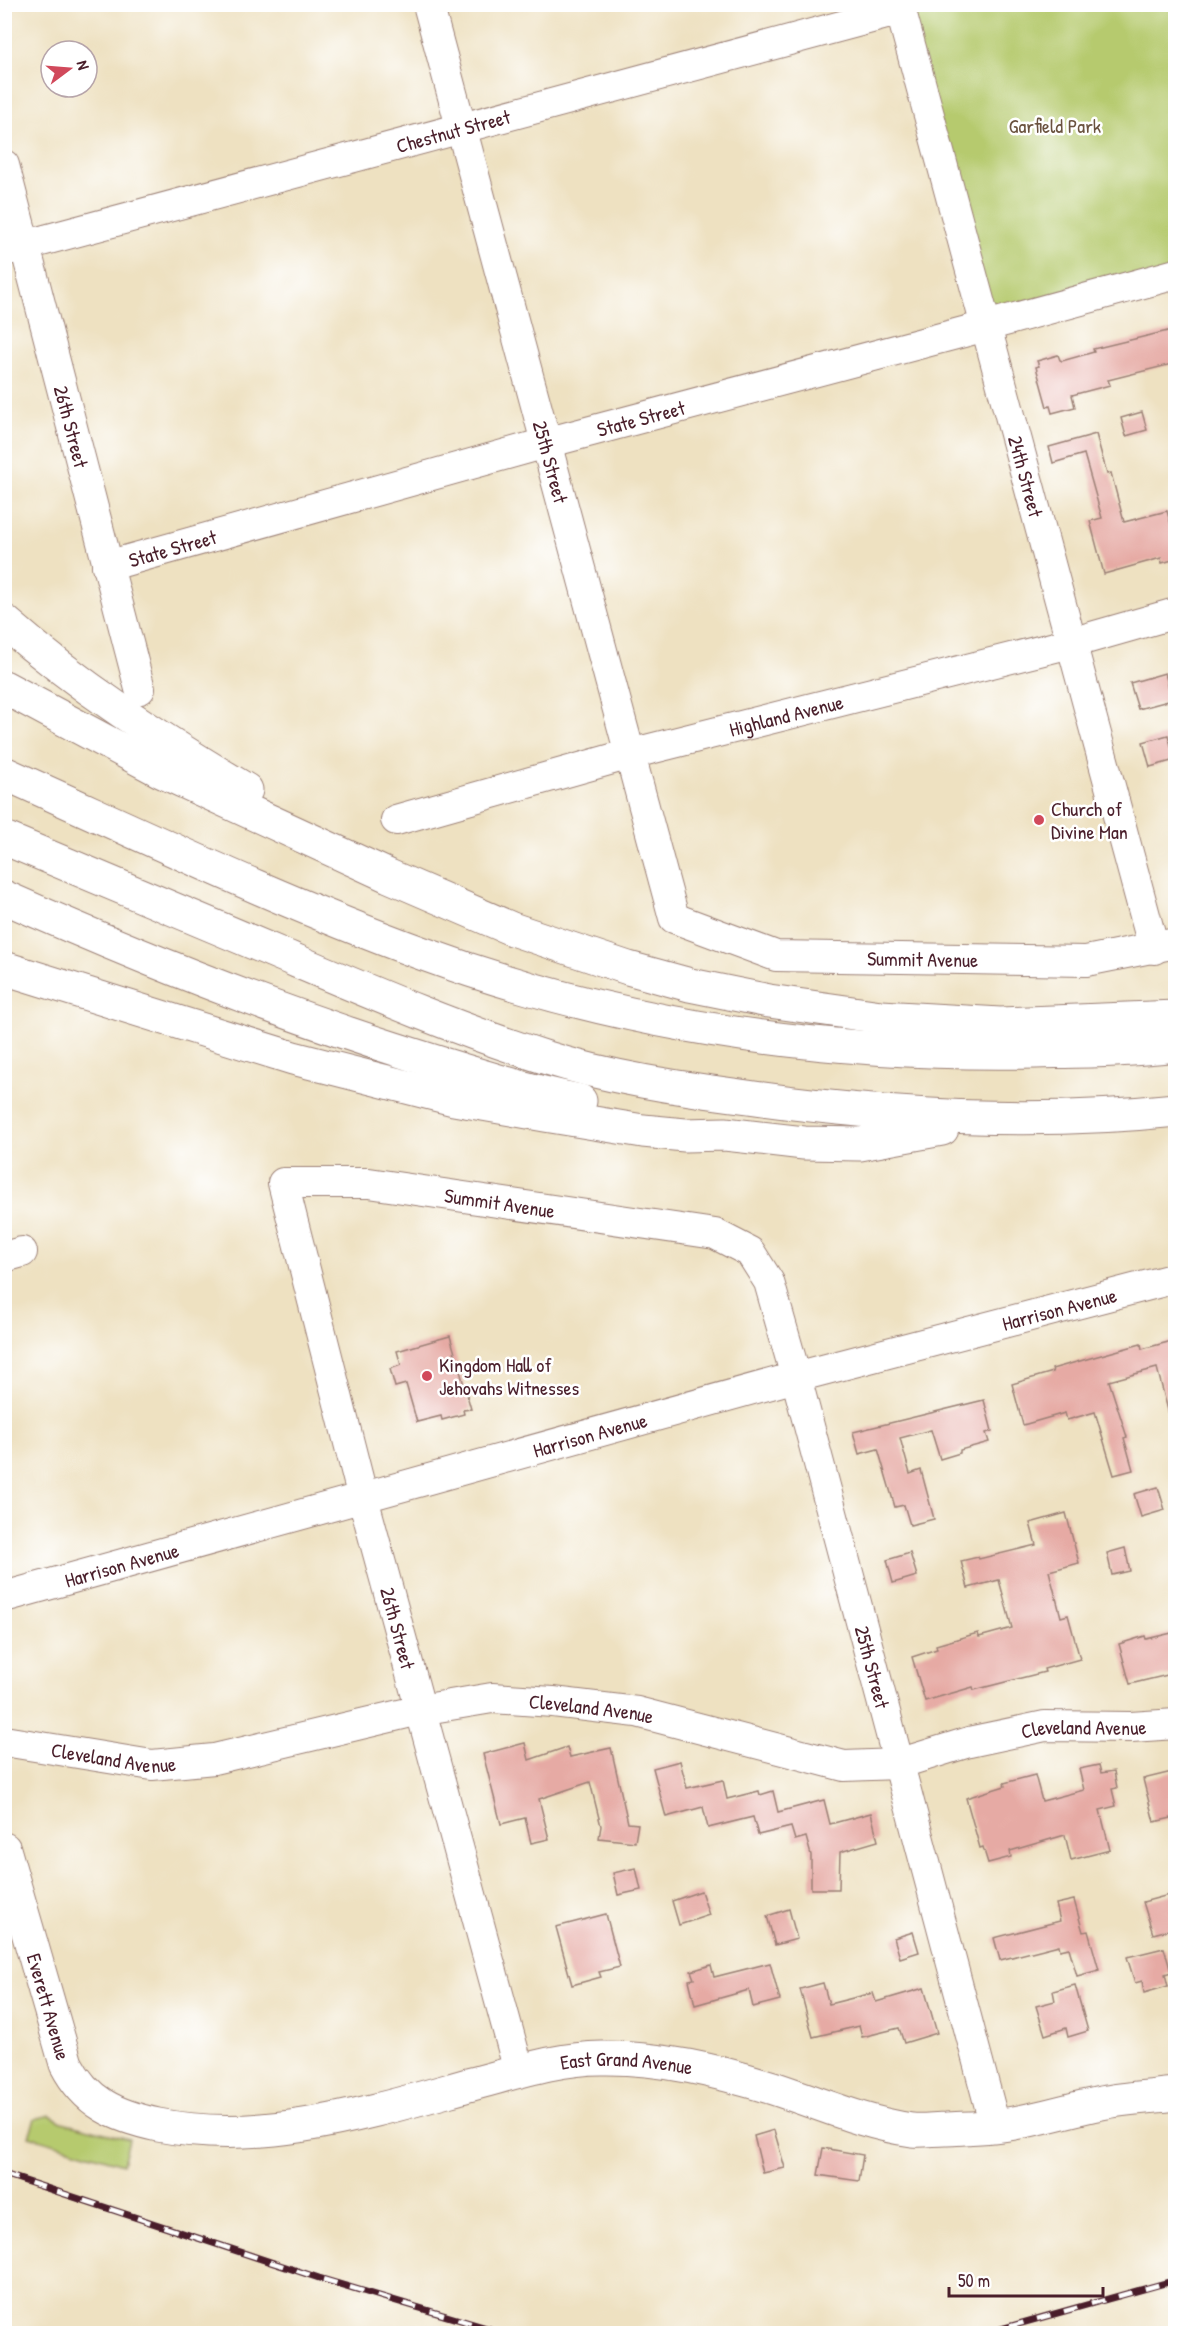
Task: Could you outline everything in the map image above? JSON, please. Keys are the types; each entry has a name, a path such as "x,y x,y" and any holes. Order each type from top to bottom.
{"main road":[{"path":"4,621 68,674 163,740 389,876"},
{"path":"4,687 161,771 389,876 512,929 598,958 690,985 769,1001 882,1017 1000,1024 1176,1017"},
{"path":"4,773 237,879 342,922 468,969 599,1006 766,1038 852,1047 963,1053 1143,1050 1176,1045"},
{"path":"4,838 431,1018 546,1057 620,1076 772,1101 902,1115 1094,1117 1176,1110"},
{"path":"4,897 160,964 336,1030 494,1080 652,1115 725,1134"},
{"path":"4,968 293,1058 454,1099 643,1131 685,1135 725,1134 804,1143 860,1144 1003,1116"},
{"name":"Everett Avenue","path":"4,1849 58,2041 66,2064 84,2091"},
{"name":"East Grand Avenue","path":"84,2091 104,2107 137,2120 185,2130 252,2131 351,2118 519,2071 569,2061 602,2058 645,2060 688,2066 773,2088 844,2114 914,2130 995,2126 1104,2102 1176,2094"}],"street":[{"name":"25th Street","path":"428,4 674,918"},
{"name":"Chestnut Street","path":"15,248 900,8"},
{"name":"24th Street","path":"900,8 1071,643 1165,946"},
{"name":"26th Street","path":"4,165 15,248 140,689"},
{"name":"State Street","path":"107,566 546,443 1176,274"},
{"name":"Highland Avenue","path":"396,820 630,754 1071,643 1176,613"},
{"name":"Summit Avenue","path":"674,918 776,956 1086,961 1165,946"},
{"name":"26th Street","path":"283,1183 363,1498 519,2071"},
{"name":"Summit Avenue","path":"283,1183 369,1183 715,1234"},
{"name":"25th Street","path":"715,1234 750,1252 769,1282 995,2126"},
{"name":"Harrison Avenue","path":"4,1597 796,1377 1176,1278"},
{"name":"Cleveland Avenue","path":"4,1741 152,1765 214,1759 420,1710 492,1698 553,1702 637,1712 844,1766 897,1764 969,1742 1044,1726 1131,1727 1176,1724"}],"green space":[{"name":"Garfield Park","path":"899,5 1175,5 1175,274 986,326"},
{"path":"50,2115 62,2122 129,2139 123,2164 29,2136 35,2119"}],"building":[{"path":"1176,329 1176,363 1108,380 1110,385 1072,395 1075,407 1052,413 1050,406 1047,407 1036,367 1039,366 1037,361 1058,355 1062,361 1094,352 1093,349"},
{"path":"1142,412 1147,430 1126,436 1121,418"},
{"path":"1096,434 1107,474 1111,473 1124,522 1167,511 1176,542 1176,559 1162,563 1161,558 1104,574 1090,521 1102,518 1084,454 1053,463 1049,447"},
{"path":"1165,673 1172,700 1138,709 1130,683"},
{"path":"1168,735 1175,760 1150,767 1143,742"},
{"name":"Kingdom Hall of Jehovahs Witnesses","path":"450,1336 471,1409 463,1410 464,1414 442,1420 441,1416 417,1422 406,1384 395,1387 390,1369 401,1365 397,1351"},
{"path":"1172,1341 1176,1356 1176,1417 1170,1418 1157,1368 1109,1381 1127,1437 1124,1438 1133,1470 1114,1475 1095,1412 1067,1420 1065,1413 1023,1425 1012,1384 1053,1372 1052,1369 1141,1344 1142,1349"},
{"path":"984,1400 992,1431 986,1433 989,1442 960,1450 960,1453 940,1459 931,1430 900,1438 910,1474 921,1470 934,1519 910,1525 904,1505 895,1507 878,1449 859,1454 853,1432"},
{"path":"1158,1487 1165,1510 1141,1517 1134,1494"},
{"path":"1066,1513 1079,1563 1049,1571 1061,1617 1068,1615 1080,1659 1044,1669 1045,1672 974,1690 973,1687 925,1701 912,1657 937,1649 936,1645 978,1633 979,1637 1012,1628 999,1580 968,1588 961,1561 1036,1545 1030,1523"},
{"path":"1125,1548 1130,1571 1112,1575 1107,1553"},
{"path":"910,1553 917,1576 893,1583 887,1560"},
{"path":"1176,1632 1176,1673 1130,1684 1119,1644 1145,1636 1146,1639"},
{"path":"525,1743 529,1760 567,1747 570,1757 611,1748 628,1823 638,1824 635,1842 599,1838 601,1826 590,1782 539,1799 549,1839 531,1843 525,1818 501,1824 483,1754"},
{"path":"680,1761 687,1788 723,1780 727,1799 759,1791 760,1795 773,1791 778,1812 824,1800 830,1824 871,1813 878,1841 840,1852 839,1889 811,1889 811,1855 806,1837 795,1840 791,1827 758,1835 753,1817 708,1828 703,1807 666,1817 653,1768"},
{"path":"1099,1765 1101,1773 1114,1771 1117,1788 1112,1789 1116,1806 1100,1810 1110,1850 1071,1860 1065,1835 1010,1851 1011,1857 988,1863 983,1847 980,1848 966,1798 1005,1786 1004,1783 1035,1775 1042,1801 1084,1790 1079,1769"},
{"path":"1176,1771 1176,1817 1154,1822 1143,1779"},
{"path":"636,1868 641,1890 618,1895 613,1873"},
{"path":"701,1891 709,1915 679,1925 672,1901"},
{"path":"1176,1893 1176,1928 1153,1934 1143,1902"},
{"path":"1074,1900 1083,1932 1088,1931 1099,1970 1077,1976 1069,1948 1060,1950 1059,1945 1000,1960 994,1938 1060,1921 1056,1904"},
{"path":"789,1909 797,1939 775,1945 767,1916"},
{"path":"606,1914 620,1967 599,1972 601,1977 572,1985 556,1927"},
{"path":"913,1932 919,1952 900,1958 894,1938"},
{"path":"1164,1948 1171,1972 1165,1974 1168,1986 1144,1993 1142,1981 1135,1983 1127,1957"},
{"path":"770,1963 780,2000 753,2007 749,1990 695,2005 689,1980 694,1979 691,1971 711,1965 714,1977"},
{"path":"823,1983 829,2004 873,1993 876,2002 924,1988 937,2033 904,2043 899,2028 862,2037 859,2026 813,2037 800,1989"},
{"path":"1075,1985 1088,2031 1068,2037 1066,2028 1045,2035 1036,2006 1055,2001 1053,1991"},
{"path":"774,2130 785,2168 763,2173 754,2136"},
{"path":"823,2148 863,2155 859,2181 818,2175"}],"railway":[{"path":"4,2174 319,2278 507,2334"},
{"path":"983,2334 1176,2280"}],"place":[{"name":"Church of Divine Man","path":"1039,820"},
{"name":"Kingdom Hall of Jehovahs Witnesses","path":"427,1376"}]}
